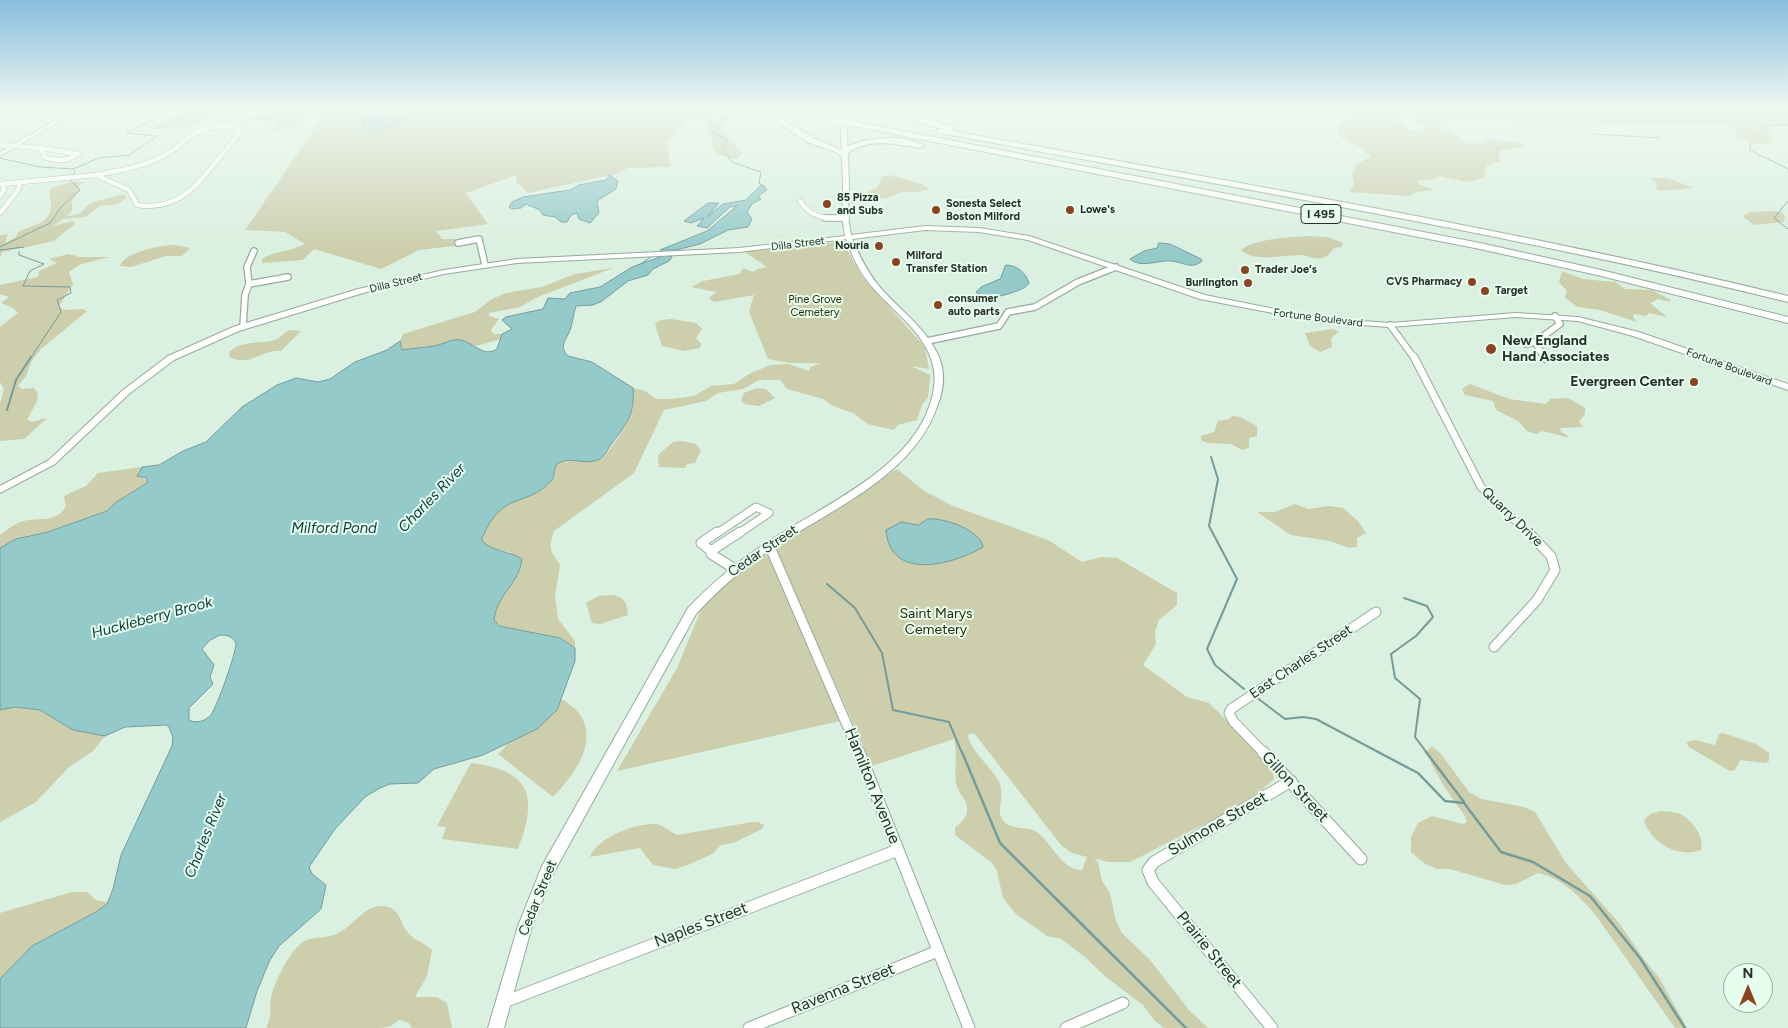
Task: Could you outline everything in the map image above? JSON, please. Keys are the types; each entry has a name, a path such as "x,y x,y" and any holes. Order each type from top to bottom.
{"highway":[{"path":"976,156 1196,190"},
{"name":"I 495","path":"1033,156 1541,259 1788,320"},
{"name":"I 495","path":"1074,156 1520,237 1688,274 1788,299"}],"main road":[{"name":"Cedar Street","path":"496,1028 525,926 547,871 692,611 711,589 735,569 873,480 900,459 924,427 938,392 936,362 927,342 875,286 848,237 844,156"},
{"path":"847,227 860,232 885,232"},
{"name":"Fortune Boulevard","path":"848,237 933,227 997,232 1046,243 1220,302 1320,320 1390,325 1516,315 1555,316 1617,328 1788,388"},
{"name":"Dilla Street","path":"0,490 52,462 126,392 156,368 192,347 243,327 378,286 485,265 552,258 752,249 848,237"}],"street":[{"path":"45,156 50,159 68,159 74,156"},
{"path":"0,196 4,190 1,184 95,174 153,161 162,156"},
{"path":"95,174 102,179 129,190 138,205 166,204 190,193 219,156"},
{"path":"0,213 18,190 20,182"},
{"path":"800,201 803,208 814,217 847,218"},
{"path":"458,243 479,239 485,265"},
{"path":"243,327 245,295 249,284 246,278 246,264 254,251"},
{"path":"927,342 999,326 1003,324 1008,312 1035,307 1078,282 1116,267"},
{"path":"249,284 288,277"},
{"path":"1526,344 1535,342 1560,324 1555,316"},
{"name":"Quarry Drive","path":"1390,325 1418,363 1470,470 1481,487 1548,552 1554,562 1556,569 1544,590 1494,648"},
{"path":"1535,342 1545,359"},
{"path":"711,551 770,513 756,507 701,543 722,563 735,569"},
{"name":"Hamilton Avenue","path":"770,547 866,769 969,1028"},
{"name":"East Charles Street","path":"1229,714 1231,709 1376,612"},
{"name":"Gillon Street","path":"1229,714 1233,721 1291,781 1361,859"},
{"name":"Sulmone Street","path":"1148,870 1154,862 1291,781"},
{"name":"Naples Street","path":"504,1002 898,850"},
{"name":"Prairie Street","path":"1148,870 1153,882 1272,1028"},
{"name":"Ravenna Street","path":"749,1028 938,951"},
{"path":"1066,1028 1123,1003"}],"green space":[{"path":"296,156 669,156 670,167 627,168 620,173 528,193 516,182 517,175 466,193 488,224 436,231 442,239 458,239 458,244 419,250 381,269 314,249 303,260 262,263 262,259 266,256 294,249 305,244 285,232 245,230"},
{"path":"722,156 740,156 737,159"},
{"path":"1499,156 1500,161 1486,166 1484,178 1467,182 1438,176 1440,178 1417,181 1418,184 1434,190 1417,192 1409,196 1349,192 1354,184 1352,172 1356,169 1355,165 1370,157"},
{"path":"890,175 922,184 929,189 900,193 883,199 873,196 868,192 878,187 882,177"},
{"path":"1650,178 1668,178 1694,188 1660,191 1655,189 1657,184"},
{"path":"74,181 84,182 79,186 79,191 72,200 72,211 67,216 81,213 94,202 124,194 127,197 118,204 100,206 85,217 63,219 53,226 72,221 76,223 54,241 2,252 0,258 0,235 8,234 5,243 16,237 18,232 40,223 48,216 50,211 51,188"},
{"path":"1772,211 1785,215 1784,222 1755,225 1744,218 1744,215 1751,212"},
{"path":"1307,236 1328,237 1343,243 1341,247 1334,248 1327,256 1319,258 1299,255 1261,257 1247,254 1241,250 1254,243 1263,241"},
{"name":"Pine Grove Cemetery","path":"837,242 844,244 863,278 925,347 929,369 911,366 930,375 928,397 922,405 917,420 898,425 894,430 868,424 853,413 833,406 823,399 787,389 780,380 759,380 743,389 718,393 706,401 664,410 634,473 554,531 551,550 560,565 555,596 558,619 575,641 575,648 560,638 499,626 494,619 497,606 519,574 510,552 493,549 482,541 487,527 493,517 509,504 545,486 553,479 553,469 560,462 601,459 604,457 630,417 633,388 645,391 656,399 694,396 711,386 734,384 749,374 770,365 788,364 809,371 810,367 821,363 789,363 768,359 749,312 754,295 714,302 709,298 716,292 691,287 703,281 740,274 743,268 753,272 767,267 745,252"},
{"path":"174,245 190,248 182,256 166,256 131,267 120,266 123,261 136,253 161,246"},
{"path":"69,254 79,257 109,257 81,264 69,272 73,284 59,306 64,310 82,309 87,311 41,349 31,362 26,376 18,386 22,389 34,388 38,394 37,401 27,420 32,422 46,418 45,420 24,439 0,441 0,404 4,389 0,382 0,327 18,313 13,308 1,303 9,297 0,294 0,285 38,277 39,271 57,263 49,259"},
{"path":"613,268 538,297 520,307 489,313 489,316 499,319 491,330 494,334 502,334 501,339 476,346 461,340 432,347 401,350 400,341 403,334 475,312 492,299 506,293 542,287 575,274"},
{"path":"1562,271 1583,279 1615,282 1625,289 1652,290 1671,300 1670,302 1658,299 1650,303 1667,317 1649,313 1646,316 1634,314 1633,317 1637,322 1600,310 1578,307 1565,298 1567,291 1559,282"},
{"path":"671,319 696,323 702,329 696,338 701,344 700,348 684,351 662,346 655,324 661,320"},
{"path":"1333,329 1339,332 1331,338 1332,347 1320,352 1310,346 1305,333"},
{"path":"289,330 301,331 281,351 269,352 244,360 230,357 229,352 234,348 251,343 275,340"},
{"path":"1470,384 1509,399 1546,404 1550,399 1568,398 1585,408 1585,414 1579,422 1583,427 1560,428 1561,432 1569,436 1566,437 1543,431 1536,434 1527,431 1518,421 1496,410 1493,401 1465,395 1462,389"},
{"path":"757,388 766,389 775,398 759,406 744,404 741,400 744,393"},
{"path":"1232,416 1240,417 1257,426 1257,436 1249,438 1249,448 1242,450 1231,444 1207,443 1201,440 1201,436 1214,432 1218,421 1229,419"},
{"path":"682,441 696,444 701,450 695,463 687,464 685,468 659,467 658,455 673,442"},
{"path":"142,467 137,473 139,477 149,480 147,483 115,503 107,511 48,532 27,536 0,548 0,535 21,522 52,518 62,512 66,506 64,497 86,486 98,473"},
{"name":"Saint Marys Cemetery","path":"897,469 924,491 953,506 1048,540 1082,562 1101,557 1117,558 1177,593 1177,605 1159,620 1155,632 1156,644 1143,665 1187,697 1209,703 1269,763 1274,779 1262,790 1222,815 1130,862 1108,862 1094,858 1098,862 1102,881 1110,893 1116,921 1122,933 1150,960 1189,1010 1208,1028 1164,1028 1155,1021 1143,1005 1106,977 1085,957 1061,939 1047,936 1016,914 1003,898 997,871 992,863 955,835 955,828 965,818 967,807 957,785 954,739 872,766 775,548","holes":["974,733 1061,845 1072,853 1087,857 1082,870 1074,869 1068,865 1035,831 1012,826 1004,821 1000,813 1001,790 998,780 977,754 967,735"]},
{"path":"1295,504 1308,509 1329,506 1343,508 1358,521 1366,533 1357,538 1357,547 1349,548 1330,541 1291,535 1257,512 1275,512"},
{"path":"768,553 840,721 617,771 677,668 703,605 739,572"},
{"path":"612,595 624,601 628,615 600,624 592,623 586,603 598,596"},
{"path":"564,700 579,713 585,724 587,735 585,747 576,769 553,797 498,754 521,730 558,701"},
{"path":"15,707 40,710 73,730 105,736 93,751 69,767 36,802 0,822 0,710"},
{"path":"1723,733 1756,744 1769,753 1769,761 1765,763 1740,760 1735,770 1730,771 1689,747 1686,742 1695,740 1715,745 1719,734"},
{"path":"1432,746 1441,754 1469,792 1482,799 1524,807 1535,812 1566,863 1619,923 1660,979 1687,1028 1675,1028 1597,917 1578,896 1563,884 1538,873 1516,884 1505,885 1450,869 1437,869 1424,863 1411,852 1411,837 1418,823 1432,816 1463,824 1467,822 1432,765 1427,751"},
{"path":"471,763 506,772 517,779 524,789 528,800 528,814 518,849 442,839 446,827 437,826"},
{"path":"1660,811 1678,813 1684,816 1699,834 1702,845 1701,850 1684,852 1667,847 1659,842 1647,828 1644,820 1650,814"},
{"path":"752,822 764,825 762,829 733,843 721,845 712,854 675,869 653,865 640,848 590,857 594,850 608,838 636,826 657,824 678,835"},
{"path":"72,892 87,892 96,900 107,902 107,904 96,912 32,946 0,979 0,913"},
{"path":"381,906 393,909 411,936 432,950 427,976 415,997 437,997 447,1003 452,1028 412,1028 409,1023 399,1020 391,1026 381,1028 266,1028 275,984 289,957 295,950 306,940 329,936 342,931 368,910"}],"water":[{"path":"610,175 618,181 616,189 597,201 599,213 590,223 579,219 577,213 571,215 567,222 561,222 555,217 543,215 540,210 526,204 521,208 512,209 509,207 512,202 523,197 570,190 579,185 606,180"},
{"path":"763,185 767,190 758,196 761,199 752,204 747,212 752,219 748,227 728,230 700,244 676,250 660,250 707,231 737,206 730,207 707,228 697,226 704,218 691,223 684,221 708,203 719,203 707,217 723,204 746,200"},
{"path":"1159,243 1170,244 1202,261 1198,264 1189,265 1173,261 1139,263 1130,259 1144,251 1157,248"},
{"name":"Milford Pond","path":"667,255 672,257 669,261 653,269 648,275 628,281 602,301 593,305 576,306 571,327 563,346 568,356 592,362 633,388 631,413 625,426 600,459 589,462 571,460 557,464 551,481 532,495 506,506 498,512 482,538 482,541 487,545 522,559 517,575 496,610 494,619 499,626 560,638 575,648 575,661 557,710 537,729 483,755 434,769 418,783 390,784 365,797 335,829 309,867 312,874 326,885 321,909 279,946 270,960 257,991 246,1028 0,1028 0,979 32,946 96,912 107,904 113,889 121,855 172,746 173,738 169,727 166,725 125,727 105,736 73,730 40,710 15,707 0,710 0,548 16,539 48,532 107,511 115,503 147,483 147,478 137,476 142,467 159,465 183,451 206,442 242,407 277,385 296,378 318,382 330,379 355,362 387,350 400,341 402,350 461,340 483,351 492,351 497,349 502,334 512,329 502,320 506,317 543,309 548,298 565,299 570,293 600,287 632,267","holes":["220,635 231,637 236,643 233,658 211,715 206,719 195,722 189,720 189,708 213,684 210,677 214,665 202,649 209,641"]},
{"path":"1006,265 1014,266 1023,273 1028,279 1029,283 1027,286 1012,293 996,297 976,292 981,287 1000,279"},
{"path":"928,519 943,520 961,526 976,536 981,541 983,547 961,557 934,564 921,565 899,557 890,546 886,530 901,522 918,525"}],"waterway":[{"name":"Huckleberry Brook","path":"73,169 99,158 119,156"},
{"name":"Charles River","path":"728,156 732,162 761,172 759,183 763,186"},
{"path":"1762,156 1788,169"},
{"path":"0,158 40,167 73,169"},
{"name":"Huckleberry Brook","path":"72,176 75,172 73,169"},
{"name":"Huckleberry Brook","path":"0,247 50,223 61,207 80,190 70,180"},
{"path":"1788,201 1774,218 1788,229"},
{"path":"0,250 24,247"},
{"path":"19,252 19,255 44,264 30,271 23,286 70,287 71,293 57,300 61,312 30,359"},
{"name":"Charles River","path":"639,265 654,255"},
{"path":"7,410 16,380 31,357"},
{"path":"1211,457 1218,479 1209,526 1237,579 1207,649 1215,665 1244,689"},
{"path":"827,584 855,608 882,653 893,710 949,722 962,753"},
{"path":"1404,598 1427,606 1433,617 1416,636 1391,654 1395,678 1420,699 1415,737 1427,753"},
{"path":"1256,697 1285,719 1303,717 1316,719 1380,753"},
{"path":"962,752 1000,843 1186,1028"},
{"path":"1378,752 1418,773 1445,801 1464,803 1501,852 1533,862 1590,896 1640,958 1685,1028"},
{"path":"1426,752 1464,802"}],"place":[{"name":"85 Pizza and Subs","path":"827,204"},
{"name":"Sonesta Select Boston Milford","path":"936,210"},
{"name":"Lowe's","path":"1070,210"},
{"name":"Nouria","path":"879,246"},
{"name":"Milford Transfer Station","path":"896,262"},
{"name":"Trader Joe's","path":"1245,270"},
{"name":"CVS Pharmacy","path":"1472,282"},
{"name":"Burlington","path":"1248,283"},
{"name":"Target","path":"1485,291"},
{"name":"consumer auto parts","path":"938,305"},
{"name":"New England Hand Associates","path":"1491,349"},
{"name":"Evergreen Center","path":"1694,382"}]}
